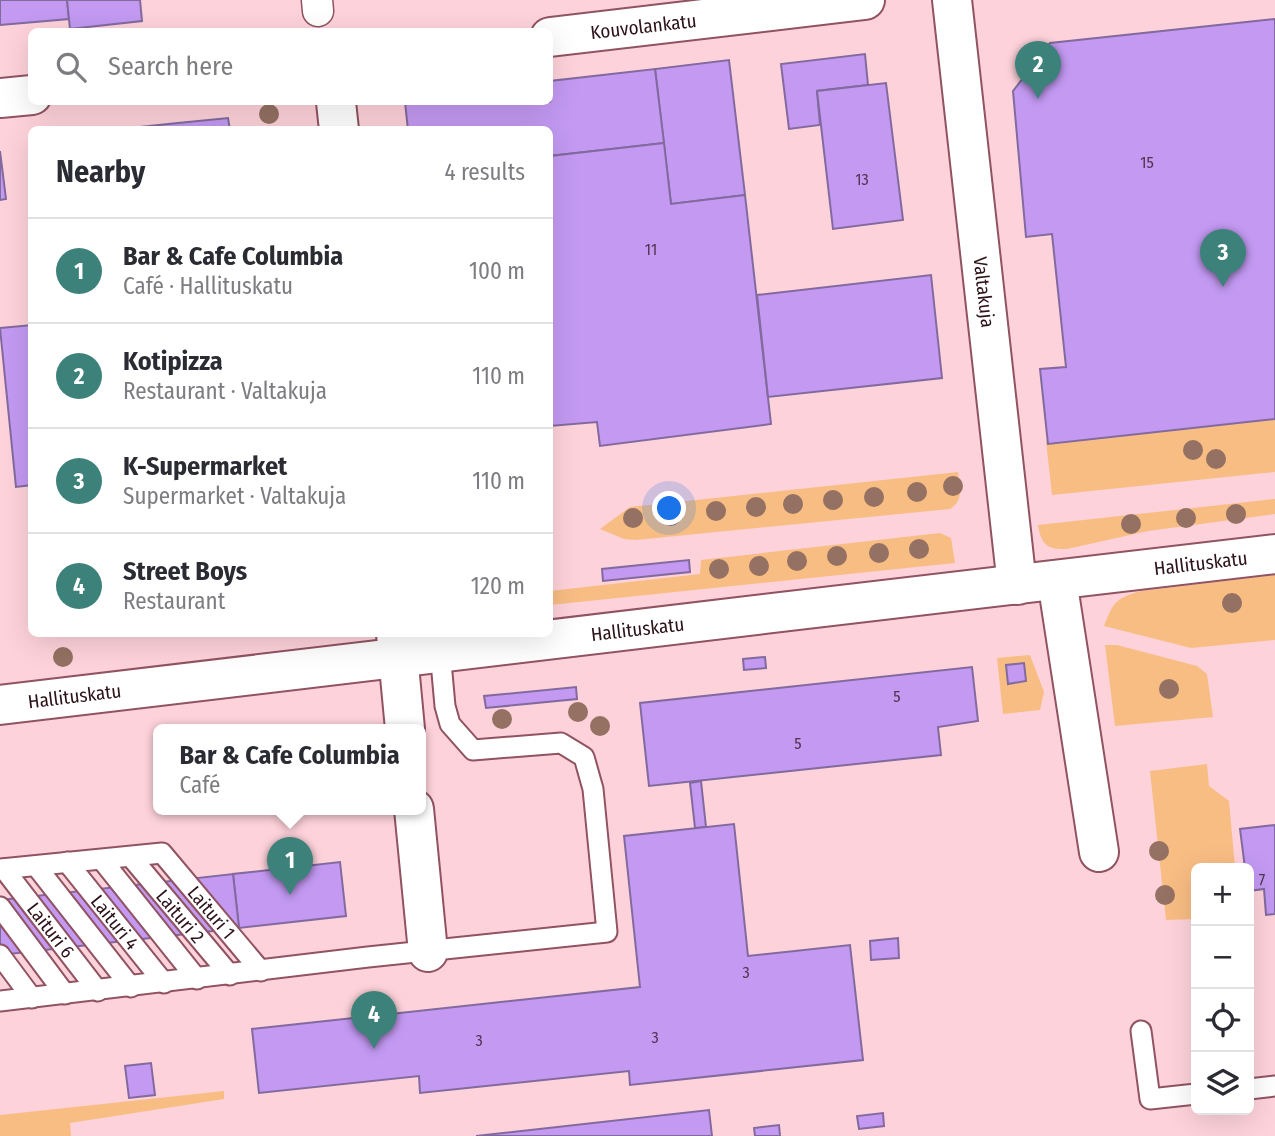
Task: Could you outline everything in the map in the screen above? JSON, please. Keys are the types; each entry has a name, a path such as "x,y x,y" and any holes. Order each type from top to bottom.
{"street":[{"name":"Kouvolankatu","path":"553,37 865,0"},
{"name":"Valtakuja","path":"952,0 1017,585"},
{"path":"0,98 28,94"},
{"path":"336,105 339,126"},
{"name":"Hallituskatu","path":"0,705 397,645 440,651 1275,554"},
{"path":"1057,580 1099,852"},
{"path":"397,645 405,724"},
{"path":"415,815 428,952"}],"lane":[{"path":"0,1002 607,932 593,789 584,757 561,743 473,750 450,724 445,706 440,651"},
{"name":"Laituri 1","path":"131,857 162,853 261,971"},
{"path":"2,869 131,857"},
{"name":"Laituri 2","path":"131,857 230,975"},
{"path":"102,860 197,979"},
{"name":"Laituri 4","path":"67,863 164,983"},
{"path":"36,866 131,987"},
{"name":"Laituri 6","path":"2,869 98,991"},
{"path":"0,907 65,995"},
{"path":"0,955 32,999"},
{"path":"1141,1031 1150,1099 1191,1095"},
{"path":"1254,1088 1275,1086"}],"shaded area":[{"path":"1275,417 1275,472 1052,495 1046,441"},
{"path":"958,472 959,497 950,509 636,540 624,539 600,529 630,507"},
{"path":"1275,499 1275,514 1148,531 1067,549 1046,544 1038,525"},
{"path":"940,533 951,538 955,563 553,605 553,591 700,574 701,560"},
{"path":"1275,575 1275,640 1191,648 1104,626 1116,602 1141,591"},
{"path":"1105,645 1117,645 1197,666 1207,674 1213,717 1115,726"},
{"path":"1030,655 1044,692 1040,710 1003,714 997,658"},
{"path":"1207,764 1209,786 1229,801 1235,863 1191,863 1191,919 1166,920 1150,771"},
{"path":"224,1091 224,1099 70,1123 71,1136 0,1136 0,1115"}],"building":[{"path":"0,0 67,0 69,19 0,25"},
{"path":"67,0 140,0 142,21 70,28"},
{"path":"1275,19 1275,419 1048,444 1040,369 1066,367 1052,234 1026,237 1013,91 1050,43"},
{"path":"865,54 868,85 817,91 820,125 789,129 781,64"},
{"path":"729,60 745,195 671,204 655,69"},
{"path":"655,69 664,143 553,156 553,126 408,126 405,105 553,105 553,81"},
{"path":"886,83 903,220 833,229 817,91"},
{"path":"228,118 229,126 149,126"},
{"path":"664,143 671,204 745,195 771,424 600,446 597,422 553,426 553,156"},
{"path":"0,151 6,199 0,200"},
{"path":"931,275 942,378 768,397 757,295"},
{"path":"28,325 28,486 16,487 0,328"},
{"path":"689,560 690,572 603,581 602,569"},
{"path":"765,657 766,668 744,670 743,659"},
{"path":"1024,663 1026,681 1008,684 1006,665"},
{"path":"972,667 978,721 938,727 941,755 649,786 640,703"},
{"path":"576,687 577,699 486,708 484,696"},
{"path":"701,781 706,827 695,828 690,783"},
{"path":"734,824 748,956 850,945 863,1060 630,1085 629,1071 420,1093 419,1076 259,1093 252,1029 640,987 624,836"},
{"path":"1275,825 1275,914 1266,915 1264,889 1254,890 1254,863 1244,863 1240,829"},
{"path":"340,862 346,916 239,928 233,874"},
{"path":"233,874 239,928 0,955 0,900"},
{"path":"898,938 899,958 871,960 870,941"},
{"path":"151,1063 155,1095 129,1098 125,1066"},
{"path":"709,1110 712,1136 476,1136"},
{"path":"883,1113 884,1126 859,1129 857,1116"},
{"path":"779,1125 780,1136 755,1136 754,1128"}],"place":[{"name":"Kotipizza","path":"1038,99"},
{"name":"K-Supermarket","path":"1223,287"},
{"name":"Bar & Cafe Columbia","path":"290,895"},
{"name":"Street Boys","path":"374,1049"}]}
